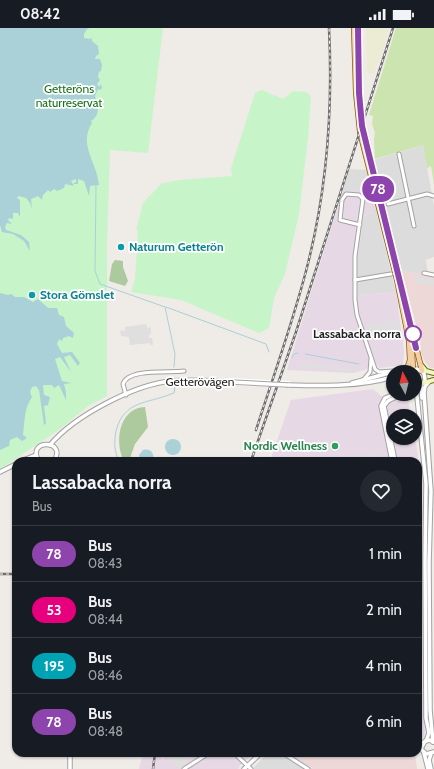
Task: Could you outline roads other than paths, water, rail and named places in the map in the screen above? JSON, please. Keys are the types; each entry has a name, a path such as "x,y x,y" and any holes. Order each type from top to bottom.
{"main road":[{"path":"354,28 356,93 360,132 395,270 409,341 414,358 412,365"},
{"path":"358,28 359,93 362,126 419,361 423,372 434,374"},
{"path":"408,365 410,360 409,341"},
{"path":"419,361 425,370 434,374"},
{"path":"422,384 434,380"}],"street":[{"path":"398,154 414,226"},
{"path":"360,225 340,220 342,200 346,194 359,194 363,197 360,225 355,256 355,280 358,315 370,359 375,369 375,379"},
{"path":"388,204 427,194 434,196"},
{"path":"355,280 391,274"},
{"path":"424,274 434,275"},
{"path":"370,359 370,370 375,379"},
{"path":"375,369 380,372 386,371"},
{"path":"364,379 370,370"},
{"path":"126,395 123,389 123,381 126,377 133,374 184,371"},
{"path":"422,384 425,377 423,372"},
{"name":"Getterövägen","path":"343,386 364,379 375,379 386,375"},
{"name":"Getterövägen","path":"36,455 41,445 50,445 89,412 147,386 171,381 343,386 386,378"},
{"path":"422,742 425,741 434,742 430,710 429,559 431,491 424,389 429,382"},
{"path":"386,398 381,406 391,457"},
{"path":"422,398 425,415"},
{"path":"388,401 384,406 394,457"},
{"path":"417,401 426,484 426,718 429,733 422,745"},
{"path":"50,445 56,451 55,457"},
{"path":"31,457 36,455"},
{"path":"0,472 12,466"},
{"path":"422,749 428,769"},
{"path":"423,752 432,753 429,761 431,769"},
{"path":"70,757 70,769"},
{"path":"186,769 203,757"},
{"path":"238,757 249,767"},
{"path":"244,769 249,767 258,757"},
{"path":"289,757 308,769"}],"water":[{"path":"0,28 88,28 89,30 87,29 84,34 84,38 91,39 92,37 92,41 98,46 99,54 95,59 100,59 102,65 98,77 100,80 97,84 99,87 101,84 102,88 100,90 98,89 95,96 97,103 99,103 98,112 91,121 92,123 88,131 87,139 99,185 90,186 89,196 84,181 78,179 78,184 73,184 76,182 76,179 71,181 74,186 65,184 64,188 57,191 54,189 50,192 48,190 43,195 42,200 38,196 31,199 32,209 26,198 18,196 17,198 20,200 20,217 18,213 13,213 13,219 9,218 8,220 12,224 7,223 5,227 6,230 21,235 29,242 30,251 24,241 13,234 2,232 0,225"},
{"path":"0,293 8,295 11,294 15,297 24,297 33,302 38,299 48,308 57,308 59,315 64,317 66,326 74,333 73,338 69,336 63,338 62,341 59,339 57,344 62,353 72,352 80,363 78,366 70,355 64,357 71,372 60,357 55,359 62,381 72,383 64,384 66,400 59,385 54,388 52,385 43,385 44,395 50,397 48,405 44,406 46,423 44,425 39,390 36,386 32,387 30,392 32,397 26,410 23,435 27,438 22,441 17,437 10,440 9,446 0,450"},
{"path":"173,439 180,444 181,447 176,454 173,455 166,450 165,447 170,440"},
{"path":"143,450 150,450 153,453 153,457 139,457 139,455"}],"waterway":[{"path":"96,186 95,271 100,284 165,307 175,354 174,367"},
{"path":"166,307 266,344 269,352"},
{"path":"292,358 294,354 298,353"},
{"path":"305,354 359,364"},
{"path":"117,457 115,450 115,435 120,421 125,414 131,408 174,393 175,387"}],"railway":[{"path":"256,430 301,291 319,211 324,181 329,120 329,28"},
{"path":"252,457 296,332 393,28"},
{"path":"0,574 12,574"},
{"path":"153,769 154,757"}],"place":[{"name":"Naturum Getterön","path":"121,247"},
{"name":"Stora Gömslet","path":"32,295"},
{"name":"Lassabacka norra","path":"413,334"},
{"name":"Nordic Wellness","path":"335,446"}],"park label":[{"name":"Getteröns naturreservat","path":"69,96"}]}
